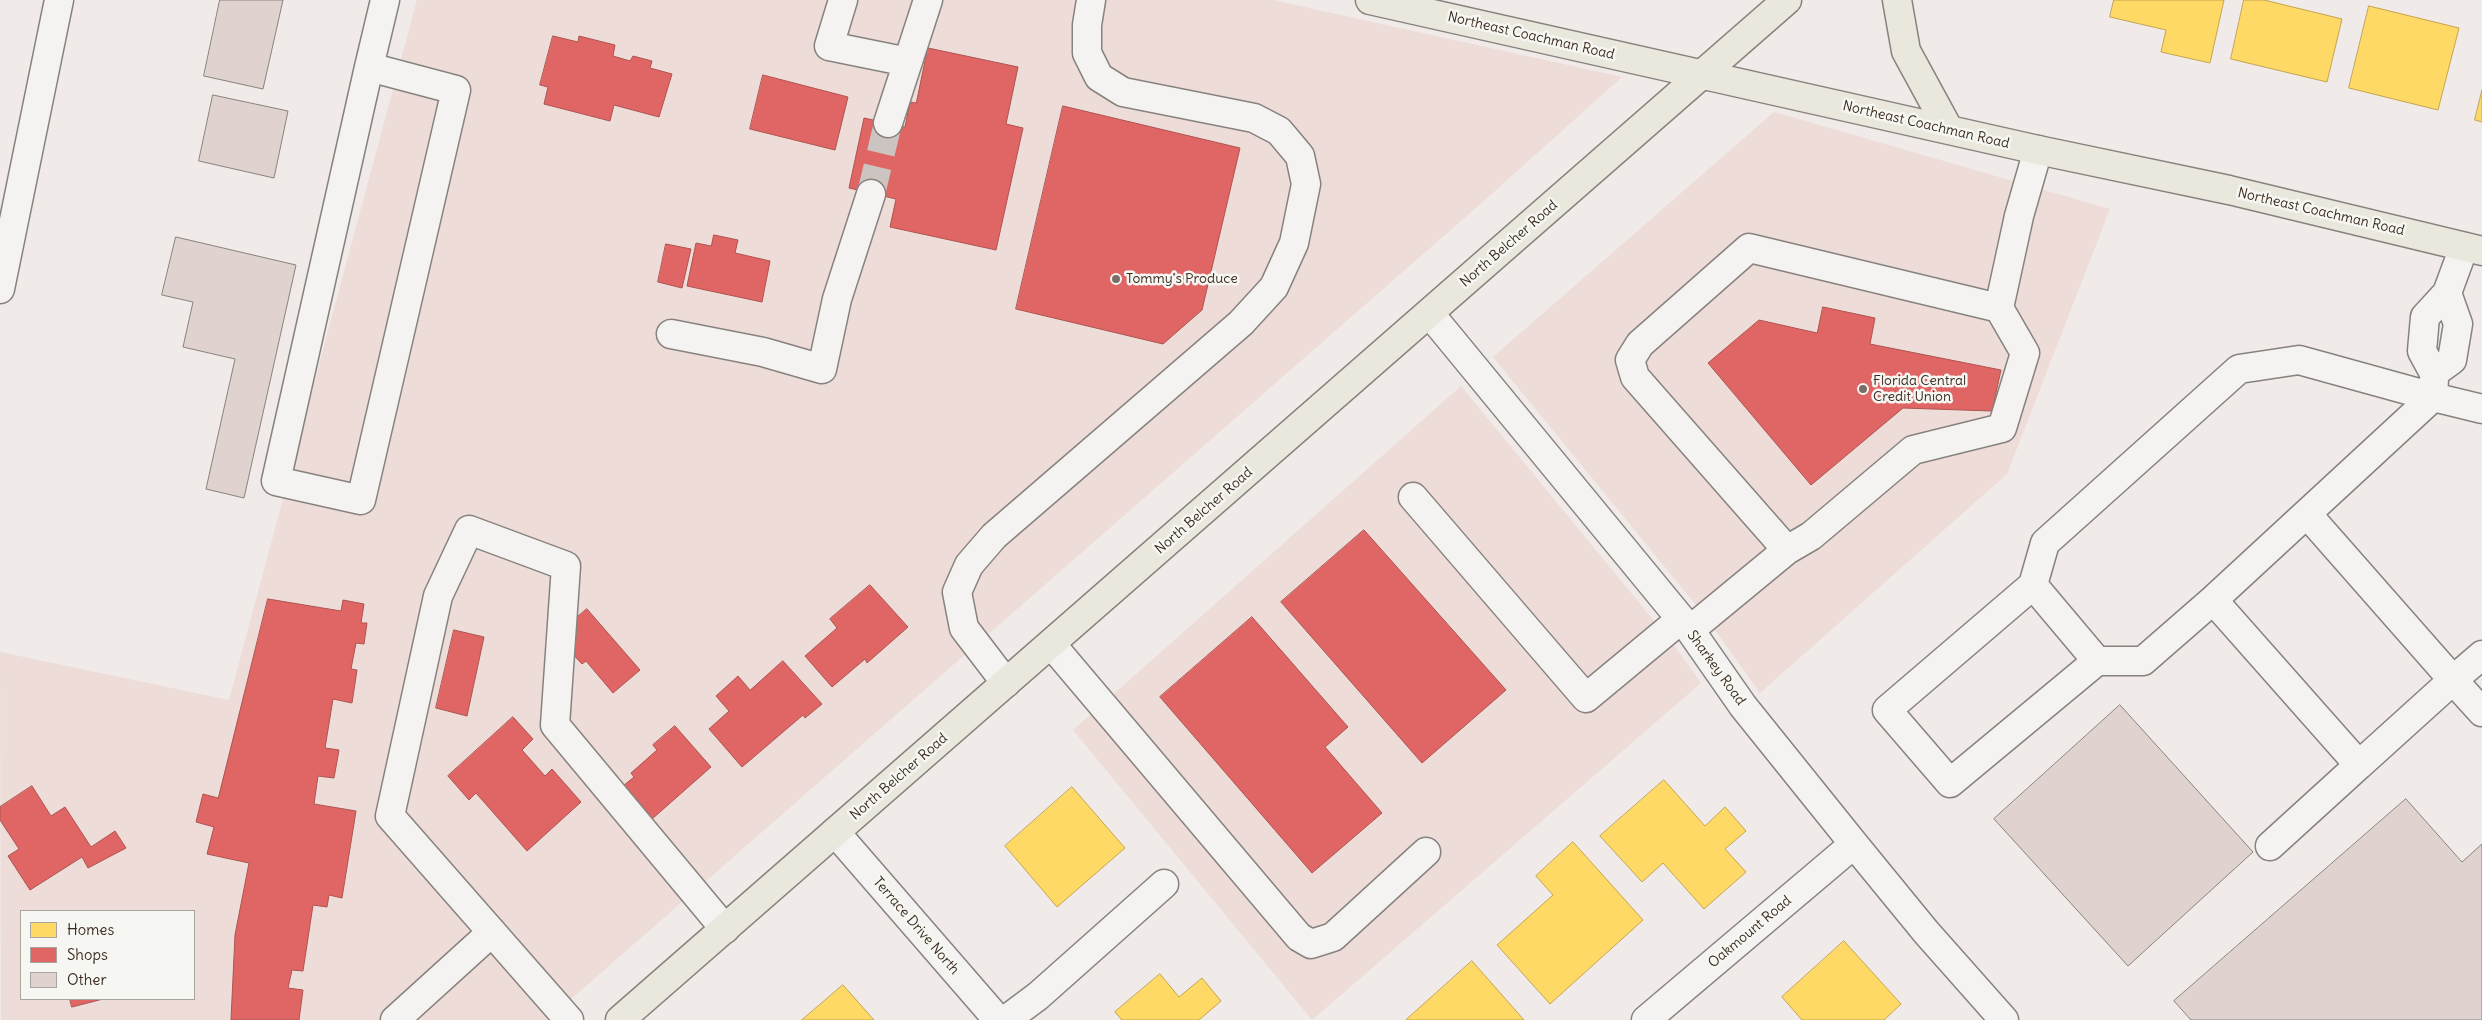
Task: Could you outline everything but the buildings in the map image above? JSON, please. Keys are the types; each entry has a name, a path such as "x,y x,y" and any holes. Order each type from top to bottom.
{"main road":[{"name":"North Belcher Road","path":"620,1020 1787,0"},
{"path":"1897,0 1906,51 1949,130"},
{"name":"Northeast Coachman Road","path":"1387,2 2038,150 2229,190 2473,249"}],"street":[{"path":"0,288 60,0"},
{"path":"369,67 456,90 361,500 276,481 369,67 385,0"},
{"path":"843,0 829,46 908,62"},
{"path":"888,123 928,0"},
{"path":"1006,683 964,628 957,592 969,565 994,536 1241,323 1274,287 1294,243 1306,184 1300,156 1279,131 1254,118 1123,92 1099,77 1087,52 1087,25 1091,0"},
{"path":"1412,497 1586,698 1787,550 1811,536 1913,450 2002,428 2025,353 1999,308 2019,216 2038,150"},
{"path":"671,334 763,352 822,369 837,299 871,194"},
{"path":"1787,550 1635,377 1630,360 1640,344 1749,248 1999,308"},
{"path":"2434,385 2422,352 2425,317 2447,293 2473,249"},
{"name":"Sharkey Road","path":"1430,314 1685,625 1743,706 1854,844 1926,932 2004,1020"},
{"path":"2434,385 2307,514 2143,661 2097,661 1950,783 1887,710 2033,585 2045,543 2240,369 2298,360 2434,385 2482,409"},
{"path":"2307,514 2482,712"},
{"path":"569,1020 390,816 438,596 469,530 566,566 555,725 725,929"},
{"path":"2033,585 2097,661"},
{"path":"2213,600 2360,765"},
{"path":"1051,644 1299,937 1311,944 1333,937 1426,852"},
{"path":"2270,846 2482,655"},
{"name":"Terrace Drive North","path":"835,832 998,1020"},
{"name":"Oakmount Road","path":"1646,1020 1854,844"},
{"path":"1006,1020 1038,996 1164,884"},
{"path":"395,1020 492,932"}],"shaded area":[{"path":"417,0 1273,0 1622,77 1486,199 547,1020 1,1020 0,652 229,700"},
{"path":"1774,112 2110,209 2007,474 1760,693 1705,616 1493,357"},
{"path":"1461,386 1673,644 1701,683 1312,1020 1073,730"}],"tunnel":[{"path":"871,194 888,123"}],"place":[{"name":"Tommy's Produce","path":"1116,279"},
{"name":"Florida Central Credit Union","path":"1863,389"}]}
